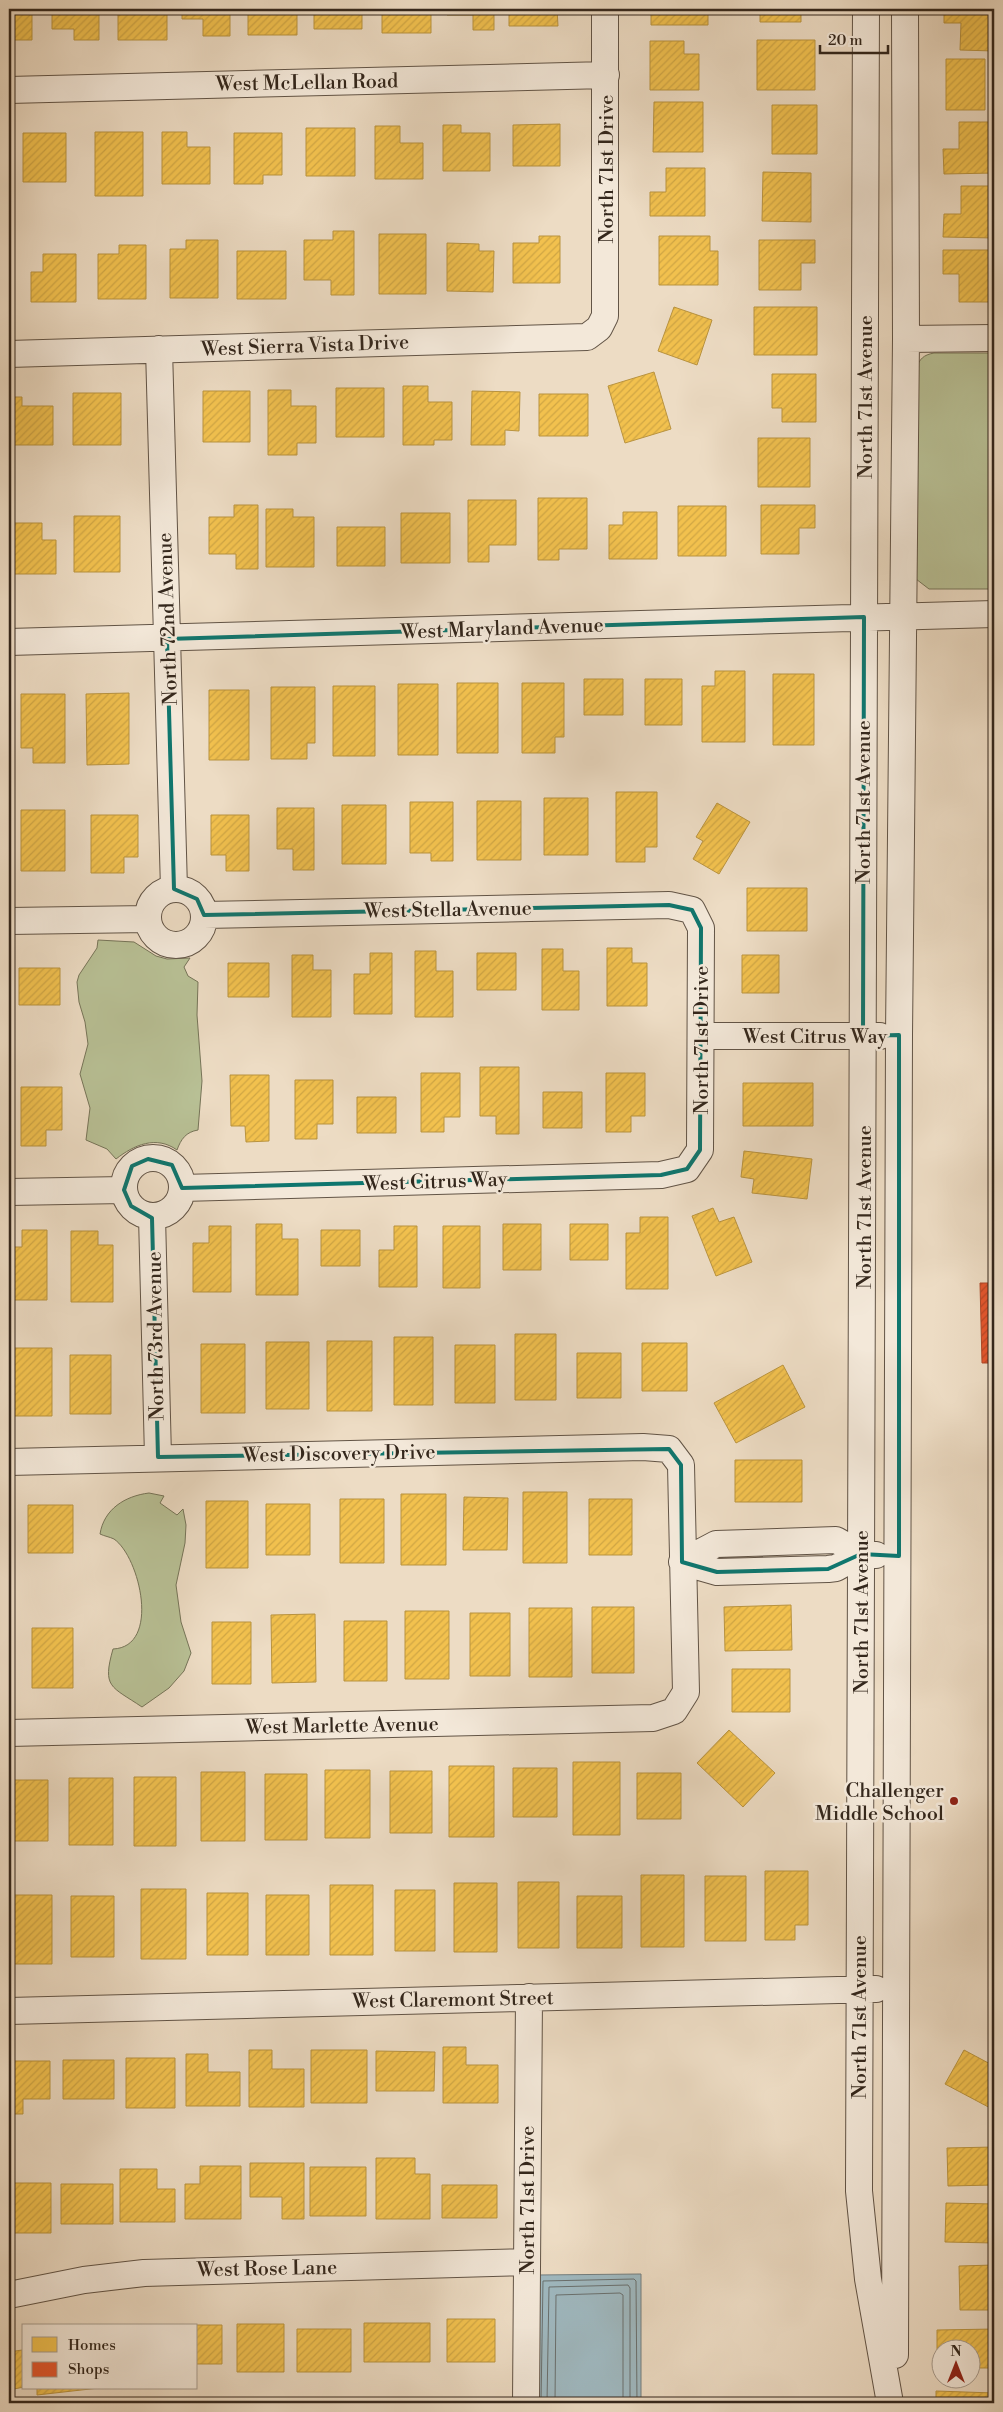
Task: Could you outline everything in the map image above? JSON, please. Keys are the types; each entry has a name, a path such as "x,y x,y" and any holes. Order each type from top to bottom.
{"street":[{"name":"North 71st Drive","path":"599,328 605,316 606,9"},
{"name":"North 71st Avenue","path":"866,9 864,1304 861,1554 859,2191 868,2279 890,2403"},
{"name":"North 71st Avenue","path":"894,2403 899,1556 899,1035 906,339 905,9"},
{"name":"West McLellan Road","path":"9,90 606,75"},
{"name":"West Sierra Vista Drive","path":"9,354 587,337 599,328"},
{"path":"906,339 994,338"},
{"name":"North 72nd Avenue","path":"159,349 174,889"},
{"name":"West Maryland Avenue","path":"9,642 994,614"},
{"path":"174,889 182,890 197,898 204,915 203,924 191,940 173,944 164,942 156,936 150,928 148,918 149,910 158,895 174,889"},
{"name":"West Stella Avenue","path":"204,915 669,905 692,910"},
{"name":"North 71st Drive","path":"688,1169 700,1150 702,1036 701,928 692,910"},
{"path":"9,921 148,918"},
{"name":"West Citrus Way","path":"702,1036 899,1035"},
{"path":"156,1158 165,1160 177,1172 182,1188 176,1204 170,1210 152,1216 138,1211 131,1206 124,1190 124,1181 132,1166 140,1161 156,1158"},
{"name":"West Citrus Way","path":"182,1188 661,1175 688,1169"},
{"path":"9,1192 124,1190"},
{"name":"North 73rd Avenue","path":"152,1216 158,1457"},
{"name":"West Discovery Drive","path":"9,1462 643,1447 670,1449 680,1465 682,1562"},
{"path":"682,1562 716,1544 836,1540 861,1554 899,1556"},
{"name":"West Marlette Avenue","path":"9,1733 653,1718 674,1711 686,1692 682,1562"},
{"name":"West Claremont Street","path":"9,2011 897,1988"},
{"name":"North 71st Drive","path":"526,2403 529,1998"},
{"name":"West Rose Lane","path":"9,2295 84,2280 144,2273 527,2262"}],"highlighted area":[{"path":"864,617 863,1036 899,1035 899,1556 861,1554 828,1569 717,1572 682,1562 681,1465 669,1449 158,1457 152,1218 131,1206 124,1190 132,1166 148,1159 172,1165 182,1188 661,1175 687,1169 700,1150 701,928 692,910 669,905 204,915 197,899 174,889 167,639"}],"green space":[{"path":"934,353 994,353 994,589 929,589 916,579 916,368 922,358"},
{"path":"98,940 134,942 156,956 167,959 190,958 184,967 188,976 198,982 197,1015 202,1081 198,1130 190,1132 184,1137 177,1150 161,1143 145,1144 130,1150 116,1159 107,1149 86,1140 90,1108 80,1074 88,1044 85,1022 79,1002 77,982 79,975 97,948"},
{"path":"149,1493 164,1496 160,1503 177,1515 183,1509 186,1525 185,1543 176,1585 181,1622 191,1653 184,1671 169,1688 142,1707 116,1690 109,1679 113,1649 128,1644 137,1634 141,1618 138,1581 132,1564 123,1549 114,1539 100,1534 106,1517 117,1505 132,1497"}],"water":[{"path":"641,2274 641,2403 536,2403 537,2275"}],"building: Homes":[{"path":"9,9 32,9 32,40 9,40"},
{"path":"52,9 99,9 99,40 74,40 74,29 52,29"},
{"path":"118,9 167,9 167,40 118,40"},
{"path":"182,9 230,9 230,36 203,36 203,19 182,19"},
{"path":"248,9 297,9 297,35 248,35"},
{"path":"314,9 362,9 362,29 314,29"},
{"path":"382,9 431,9 431,33 382,33"},
{"path":"447,9 494,9 494,30 473,30 473,15 447,15"},
{"path":"509,9 557,9 558,26 509,26"},
{"path":"651,9 708,9 708,25 651,25"},
{"path":"760,9 801,9 801,22 760,22"},
{"path":"944,9 994,9 994,51 960,50 961,23 944,23"},
{"path":"757,40 815,40 815,90 757,90"},
{"path":"650,41 684,41 684,54 699,54 699,90 650,90"},
{"path":"946,59 985,59 985,110 946,110"},
{"path":"654,102 703,102 703,152 653,152"},
{"path":"772,105 817,105 817,154 772,154"},
{"path":"959,122 994,122 994,173 944,174 943,149 959,149"},
{"path":"560,124 560,166 513,166 513,125"},
{"path":"443,125 461,125 461,133 490,133 490,171 443,171"},
{"path":"375,126 400,126 400,143 423,143 423,179 375,179"},
{"path":"306,128 355,128 355,176 306,176"},
{"path":"95,132 143,132 143,196 95,196"},
{"path":"162,132 187,132 187,147 210,147 210,184 162,184"},
{"path":"23,133 66,133 66,182 23,182"},
{"path":"234,133 282,133 282,175 263,175 263,184 234,184"},
{"path":"666,168 705,168 705,216 650,216 650,192 666,192"},
{"path":"763,172 811,173 811,222 762,221"},
{"path":"961,186 994,186 994,238 943,237 944,214 961,214"},
{"path":"333,231 354,231 354,295 331,295 331,280 304,280 304,240 333,240"},
{"path":"379,234 426,234 426,294 379,294"},
{"path":"539,236 560,236 560,283 513,283 513,243 539,243"},
{"path":"659,236 710,236 710,251 718,251 718,285 659,285"},
{"path":"186,240 218,240 218,298 170,298 170,249 186,249"},
{"path":"759,240 815,240 815,263 801,263 801,290 759,290"},
{"path":"447,243 479,244 479,251 494,251 493,292 447,291"},
{"path":"119,245 146,245 146,299 98,299 98,254 119,254"},
{"path":"943,250 994,250 994,302 959,302 959,274 943,274"},
{"path":"237,251 286,251 286,299 237,299"},
{"path":"43,254 76,254 76,302 31,302 31,272 43,272"},
{"path":"674,307 712,320 697,365 658,351"},
{"path":"754,307 817,307 817,355 754,355"},
{"path":"654,372 671,429 625,443 608,386"},
{"path":"772,374 816,374 816,422 782,422 782,408 772,408"},
{"path":"403,386 428,386 428,402 452,402 452,440 434,440 434,445 403,445"},
{"path":"336,388 384,388 384,437 336,437"},
{"path":"268,390 291,390 291,406 316,406 316,443 297,443 297,455 268,455"},
{"path":"203,391 250,391 250,442 203,442"},
{"path":"472,391 520,392 519,431 505,430 505,445 471,445"},
{"path":"73,393 121,393 121,445 73,445"},
{"path":"539,394 588,394 588,436 539,436"},
{"path":"9,397 22,397 22,406 53,406 53,445 9,445"},
{"path":"758,438 810,438 810,487 758,487"},
{"path":"538,498 587,498 587,549 559,549 559,560 538,560"},
{"path":"468,500 516,500 516,545 489,545 489,562 468,562"},
{"path":"234,505 258,505 258,569 236,569 236,554 209,554 209,517 234,517"},
{"path":"761,505 815,505 815,528 799,528 799,554 761,554"},
{"path":"678,506 726,506 726,556 678,556"},
{"path":"266,509 293,509 293,517 314,517 314,567 266,567"},
{"path":"623,512 657,512 657,559 609,559 609,525 623,525"},
{"path":"401,513 450,513 450,563 401,563"},
{"path":"74,516 120,516 120,572 74,572"},
{"path":"9,523 42,523 42,540 56,540 56,574 9,574"},
{"path":"337,527 385,527 385,566 337,566"},
{"path":"715,671 745,671 745,742 702,742 702,686 715,686"},
{"path":"773,674 814,674 814,745 773,745"},
{"path":"584,679 623,679 623,715 584,715"},
{"path":"645,679 682,679 682,725 645,725"},
{"path":"457,683 498,683 498,753 457,753"},
{"path":"522,683 564,683 564,737 555,737 555,753 522,753"},
{"path":"398,684 438,684 438,755 398,755"},
{"path":"333,686 375,686 375,756 333,756"},
{"path":"271,687 315,687 315,743 307,743 307,759 271,759"},
{"path":"209,690 249,690 249,760 209,760"},
{"path":"129,693 129,764 87,765 86,694"},
{"path":"21,694 65,694 65,763 33,763 33,748 21,748"},
{"path":"616,792 657,792 657,847 645,847 645,862 616,862"},
{"path":"544,798 588,798 588,855 544,855"},
{"path":"477,801 521,801 521,860 477,860"},
{"path":"410,802 453,802 453,861 431,861 431,853 410,853"},
{"path":"717,803 750,822 719,874 693,859 703,841 696,837"},
{"path":"342,805 386,805 386,864 342,864"},
{"path":"277,808 314,808 314,870 293,870 293,849 277,849"},
{"path":"21,810 65,810 65,871 21,871"},
{"path":"91,815 138,815 138,857 124,857 124,873 91,873"},
{"path":"211,815 249,815 249,871 226,871 226,855 211,855"},
{"path":"747,888 807,888 807,931 747,931"},
{"path":"607,948 632,948 632,963 647,963 647,1006 607,1006"},
{"path":"542,949 563,949 563,971 579,971 579,1010 542,1010"},
{"path":"415,951 436,951 436,971 453,971 453,1017 415,1017"},
{"path":"370,953 392,953 392,1014 354,1014 354,974 370,974"},
{"path":"477,953 516,953 516,990 477,990"},
{"path":"292,955 313,955 313,970 331,970 331,1017 292,1017"},
{"path":"742,955 779,955 779,993 742,993"},
{"path":"228,963 269,963 269,997 228,997"},
{"path":"19,968 60,968 60,1005 19,1005"},
{"path":"480,1067 519,1067 519,1134 496,1134 496,1116 480,1116"},
{"path":"421,1073 460,1073 460,1117 444,1117 444,1132 421,1132"},
{"path":"606,1073 645,1073 645,1116 631,1116 631,1132 606,1132"},
{"path":"230,1075 269,1075 269,1141 246,1142 245,1126 231,1126"},
{"path":"295,1080 333,1080 333,1124 317,1124 317,1139 295,1139"},
{"path":"743,1083 813,1083 813,1126 743,1126"},
{"path":"21,1087 62,1087 62,1130 46,1130 46,1146 21,1146"},
{"path":"543,1092 582,1092 582,1128 543,1128"},
{"path":"357,1097 396,1097 396,1133 357,1133"},
{"path":"744,1151 812,1159 807,1199 752,1193 754,1179 741,1177"},
{"path":"713,1208 719,1222 734,1217 752,1262 716,1276 692,1216"},
{"path":"640,1217 668,1217 668,1289 626,1289 626,1233 640,1233"},
{"path":"256,1224 282,1224 282,1239 298,1239 298,1295 256,1295"},
{"path":"503,1224 541,1224 541,1270 503,1270"},
{"path":"570,1224 608,1224 608,1260 570,1260"},
{"path":"209,1226 231,1226 231,1292 193,1292 193,1243 209,1243"},
{"path":"394,1226 417,1226 417,1287 379,1287 379,1250 394,1250"},
{"path":"443,1226 480,1226 480,1288 443,1288"},
{"path":"22,1230 47,1230 47,1300 9,1300 9,1247 22,1247"},
{"path":"321,1230 360,1230 360,1266 321,1266"},
{"path":"71,1231 98,1231 98,1245 113,1245 113,1302 71,1302"},
{"path":"515,1334 556,1334 556,1400 515,1400"},
{"path":"394,1337 433,1337 433,1405 394,1405"},
{"path":"327,1341 372,1341 372,1411 327,1411"},
{"path":"266,1342 309,1342 309,1409 266,1409"},
{"path":"642,1343 687,1343 687,1391 642,1391"},
{"path":"201,1344 245,1344 245,1413 201,1413"},
{"path":"455,1345 495,1345 495,1403 455,1403"},
{"path":"9,1348 52,1348 52,1416 9,1416"},
{"path":"577,1353 621,1353 621,1398 577,1398"},
{"path":"70,1355 111,1355 111,1414 70,1414"},
{"path":"783,1365 805,1407 736,1443 714,1403"},
{"path":"735,1460 802,1460 802,1502 735,1502"},
{"path":"523,1492 567,1492 567,1563 523,1563"},
{"path":"401,1494 446,1494 446,1565 401,1565"},
{"path":"464,1497 508,1498 507,1550 463,1550"},
{"path":"340,1499 384,1499 384,1563 340,1563"},
{"path":"589,1499 632,1499 632,1555 589,1555"},
{"path":"206,1501 248,1501 248,1568 206,1568"},
{"path":"266,1504 310,1504 310,1555 266,1555"},
{"path":"28,1505 73,1505 73,1553 28,1553"},
{"path":"9,1507 11,1507 11,1574 9,1574"},
{"path":"791,1605 792,1650 725,1651 724,1607"},
{"path":"592,1607 634,1607 634,1673 592,1673"},
{"path":"529,1608 572,1608 572,1677 529,1677"},
{"path":"405,1611 449,1611 449,1679 405,1679"},
{"path":"470,1613 510,1613 510,1676 470,1676"},
{"path":"315,1614 316,1682 272,1683 271,1615"},
{"path":"344,1621 387,1621 387,1681 344,1681"},
{"path":"212,1622 251,1622 251,1684 212,1684"},
{"path":"9,1623 13,1623 14,1691 9,1691"},
{"path":"32,1628 73,1628 73,1688 32,1688"},
{"path":"732,1669 790,1669 790,1712 732,1712"},
{"path":"729,1730 775,1773 743,1807 697,1763"},
{"path":"573,1762 620,1762 620,1835 573,1835"},
{"path":"449,1766 494,1766 494,1837 449,1837"},
{"path":"513,1768 557,1768 557,1817 513,1817"},
{"path":"325,1770 370,1770 370,1838 325,1838"},
{"path":"390,1771 432,1771 432,1833 390,1833"},
{"path":"201,1772 245,1772 245,1841 201,1841"},
{"path":"637,1773 681,1773 681,1819 637,1819"},
{"path":"265,1774 307,1774 307,1840 265,1840"},
{"path":"134,1777 176,1777 176,1846 134,1846"},
{"path":"69,1778 113,1778 113,1845 69,1845"},
{"path":"9,1780 48,1780 48,1841 9,1841"},
{"path":"765,1871 808,1871 808,1925 795,1925 795,1940 765,1940"},
{"path":"641,1875 684,1875 684,1947 641,1947"},
{"path":"705,1876 746,1876 746,1941 705,1941"},
{"path":"518,1882 559,1882 559,1948 518,1948"},
{"path":"454,1883 497,1883 497,1952 454,1952"},
{"path":"330,1885 373,1885 373,1955 330,1955"},
{"path":"141,1889 186,1889 186,1959 141,1959"},
{"path":"395,1890 435,1890 435,1951 395,1951"},
{"path":"207,1893 248,1893 248,1955 207,1955"},
{"path":"9,1895 52,1895 52,1964 9,1964"},
{"path":"266,1895 309,1895 309,1955 266,1955"},
{"path":"71,1896 114,1896 114,1957 71,1957"},
{"path":"577,1896 622,1896 622,1948 577,1948"},
{"path":"443,2047 466,2047 466,2065 498,2065 498,2103 443,2103"},
{"path":"249,2050 272,2050 272,2069 304,2069 304,2107 249,2107"},
{"path":"311,2050 367,2050 367,2103 311,2103"},
{"path":"964,2050 994,2066 994,2110 945,2084"},
{"path":"376,2051 435,2052 434,2091 376,2091"},
{"path":"186,2054 208,2054 208,2072 240,2072 240,2106 186,2106"},
{"path":"126,2058 175,2058 175,2108 126,2108"},
{"path":"63,2060 114,2060 114,2099 63,2099"},
{"path":"9,2061 50,2061 50,2099 23,2099 23,2114 9,2114"},
{"path":"994,2147 994,2185 948,2186 947,2148"},
{"path":"376,2158 415,2158 415,2174 430,2174 430,2219 376,2219"},
{"path":"250,2163 304,2163 304,2219 282,2219 282,2197 250,2197"},
{"path":"200,2166 241,2166 241,2219 185,2219 185,2184 200,2184"},
{"path":"310,2167 366,2167 366,2216 310,2216"},
{"path":"120,2169 157,2169 157,2189 175,2189 175,2222 120,2222"},
{"path":"9,2183 51,2183 51,2233 9,2233"},
{"path":"61,2184 113,2184 113,2224 61,2224"},
{"path":"442,2185 497,2185 497,2218 442,2218"},
{"path":"946,2203 994,2204 994,2243 945,2242"},
{"path":"994,2265 994,2310 960,2310 959,2266"},
{"path":"447,2319 495,2319 495,2362 447,2362"},
{"path":"364,2323 430,2323 430,2362 364,2362"},
{"path":"237,2324 284,2324 284,2372 237,2372"},
{"path":"198,2325 222,2325 222,2364 198,2364"},
{"path":"297,2329 351,2329 351,2372 297,2372"},
{"path":"994,2329 994,2368 980,2368 980,2340 937,2340 937,2330"},
{"path":"22,2350 22,2387 9,2390 9,2352"},
{"path":"37,2390 81,2390 37,2395"},
{"path":"936,2391 994,2393 994,2403 936,2403"},
{"path":"426,2400 482,2401 482,2403 426,2403"}],"building: Shops":[{"path":"980,1283 994,1283 994,1363 982,1363"}],"place":[{"name":"Challenger Middle School","path":"954,1801"}]}
